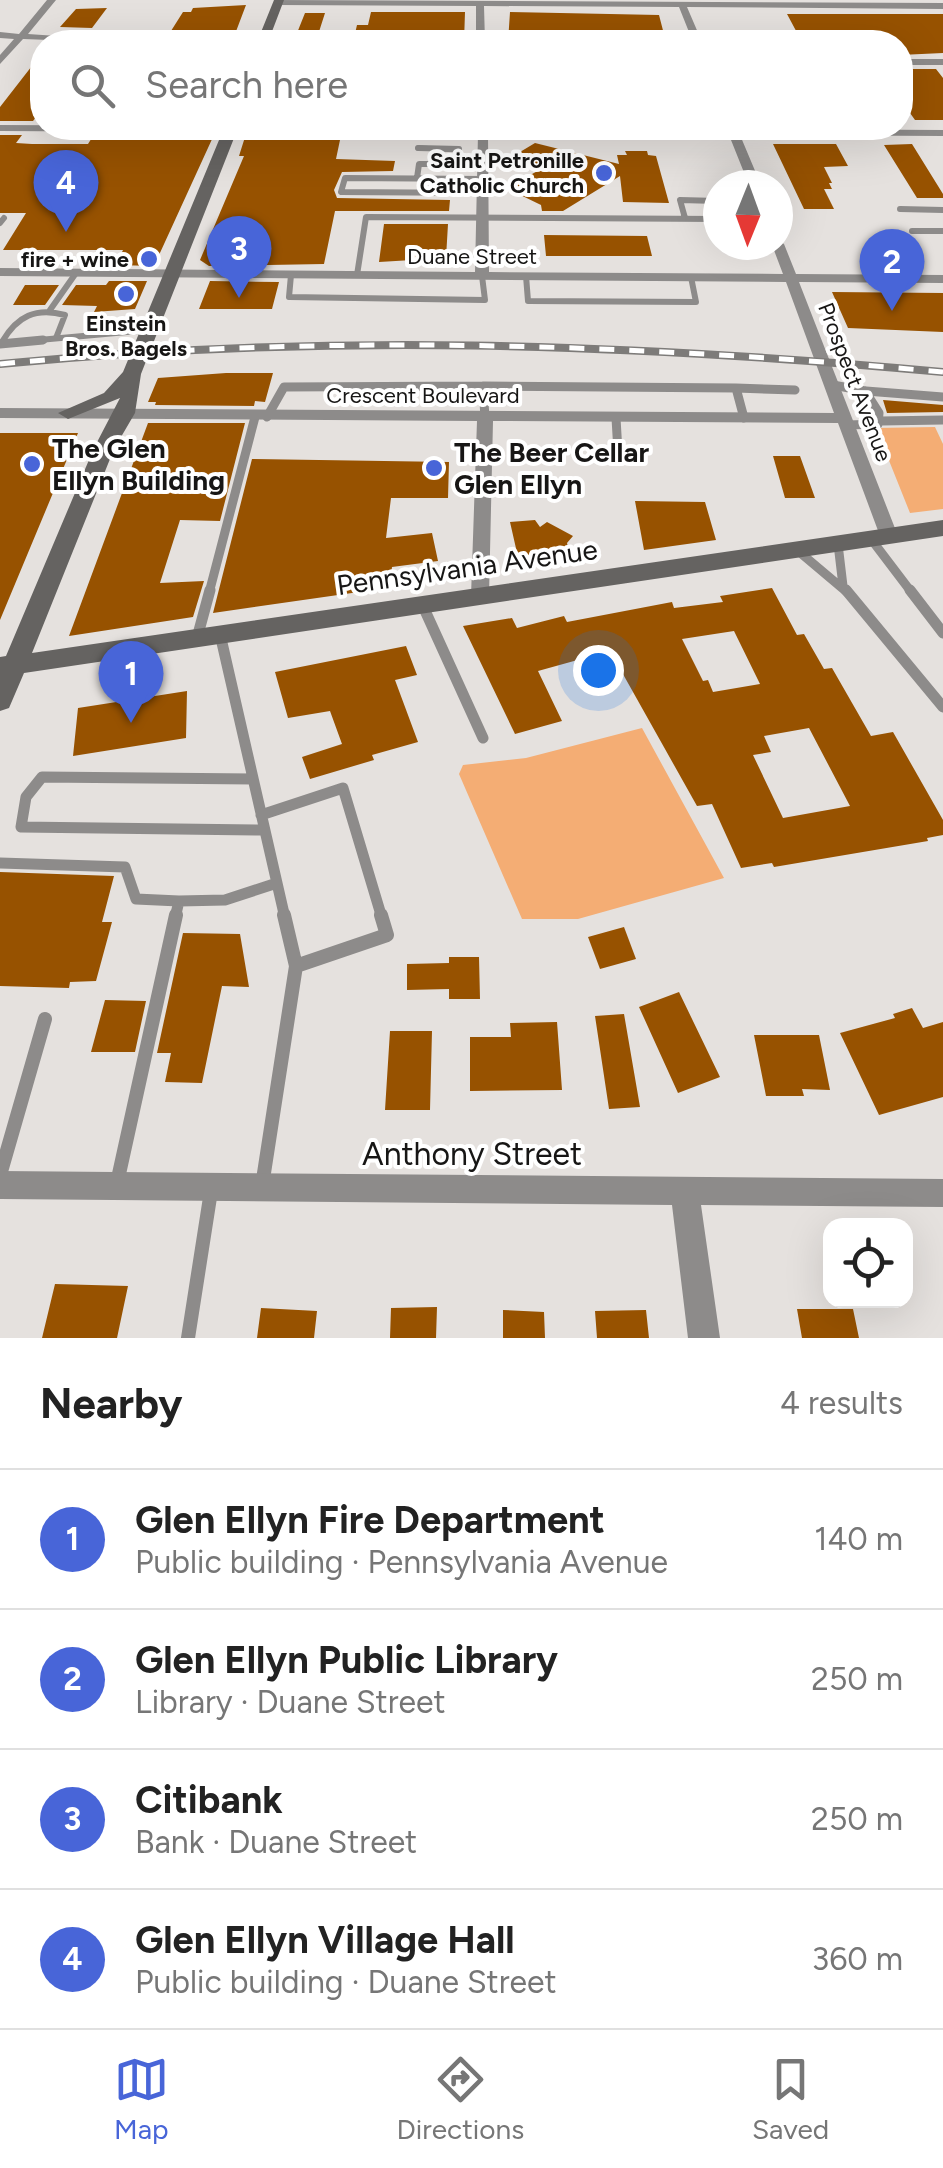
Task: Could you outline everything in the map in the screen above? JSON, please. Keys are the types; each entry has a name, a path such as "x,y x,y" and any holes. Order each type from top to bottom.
{"street":[{"path":"0,60 52,0"},
{"path":"267,30 279,1 943,6"},
{"path":"480,2 480,30"},
{"path":"681,2 692,30"},
{"path":"0,35 30,36"},
{"path":"913,62 943,62"},
{"path":"0,128 30,128"},
{"path":"913,133 938,133 943,148"},
{"path":"68,413 111,397 132,374 226,140"},
{"path":"482,276 483,140"},
{"path":"737,140 749,170"},
{"name":"Prospect Avenue","path":"785,260 847,422 880,538"},
{"name":"Duane Street","path":"0,272 943,279"},
{"path":"0,701 7,666 104,448 124,412 133,386 132,374"},
{"name":"Crescent Boulevard","path":"0,413 847,422"},
{"path":"68,413 96,423 104,448"},
{"path":"480,596 484,418"},
{"name":"Pennsylvania Avenue","path":"7,666 943,528"},
{"name":"Anthony Street","path":"0,1185 943,1193"},
{"path":"685,1190 704,1338"}],"lane":[{"path":"418,148 459,149 459,164"},
{"path":"417,178 420,164 483,164"},
{"path":"344,178 417,178 483,186 342,192 344,178"},
{"path":"686,218 680,200 703,201"},
{"path":"900,210 943,210"},
{"path":"357,275 366,216 703,218"},
{"path":"912,231 943,232"},
{"path":"50,310 76,272"},
{"path":"291,274 289,297 485,300 482,276"},
{"path":"526,276 528,301 696,302 691,277"},
{"path":"1,344 10,326 26,313 50,310 66,315 56,338"},
{"path":"1,344 150,330"},
{"path":"833,385 943,397"},
{"path":"483,386 484,418"},
{"path":"262,1187 296,966 253,779 209,636 261,417 284,387 795,390"},
{"path":"736,388 744,418"},
{"path":"866,391 880,421"},
{"path":"616,418 618,452"},
{"path":"847,422 943,420"},
{"path":"880,538 943,633"},
{"path":"838,544 843,586"},
{"path":"797,550 843,586 943,708"},
{"path":"422,604 483,738"},
{"path":"253,779 42,777 26,797 21,826 264,830"},
{"path":"261,815 343,788 387,935 296,966"},
{"path":"0,863 126,866 136,899 225,900 277,884"},
{"path":"116,1186 179,901"},
{"path":"0,1175 45,1019"},
{"path":"188,1338 212,1186"}],"shaded area":[{"path":"935,427 943,444 943,509 910,513 876,428"},
{"path":"642,728 724,878 578,919 522,919 459,774 463,765 526,758"}],"building":[{"path":"246,5 237,30 172,30 183,12"},
{"path":"107,8 92,28 60,27 76,9"},
{"path":"371,12 465,12 464,30 356,30 357,25 368,25"},
{"path":"510,12 659,15 663,30 509,30"},
{"path":"305,13 325,13 320,30 298,30"},
{"path":"787,14 943,14 943,53 913,54 913,30 796,30"},
{"path":"30,68 30,121 0,121 0,107"},
{"path":"913,69 936,69 943,78 943,120 915,120"},
{"path":"0,135 22,135 16,143 32,144 212,140 154,266 116,265 123,250 3,250 26,213 0,213"},
{"path":"244,140 340,140 336,159 395,161 393,171 342,172 334,190 337,198 450,200 449,211 335,211 324,264 209,266 200,260 244,156 239,156"},
{"name":"Saint Petronille Catholic Church","path":"535,143 619,164 617,155 627,155 625,151 647,151 648,155 656,156 669,203 623,202 620,176 563,211 542,211 541,205 506,188 545,167 515,155"},
{"path":"773,144 836,144 848,166 824,167 832,189 824,189 834,209 804,209 793,186 793,170 785,170"},
{"path":"912,144 943,198 917,198 884,145"},
{"path":"384,224 448,224 446,258 379,262"},
{"path":"544,235 647,236 652,256 546,256"},
{"path":"109,281 147,281 135,309 94,312 97,306 62,305 76,285 106,285"},
{"path":"210,281 279,282 272,309 199,309"},
{"path":"25,285 59,285 45,305 13,305"},
{"path":"832,292 943,293 943,332 848,328"},
{"path":"273,373 265,402 255,401 254,406 148,402 158,378"},
{"path":"883,400 943,405 943,412 887,413"},
{"path":"148,423 245,423 220,521 180,520 160,583 204,581 193,617 69,636"},
{"path":"0,433 78,433 0,620"},
{"path":"773,456 800,456 815,498 785,498"},
{"path":"252,459 449,462 448,498 391,498 386,538 432,533 438,561 392,567 389,591 213,613"},
{"path":"635,501 705,502 716,540 644,550"},
{"path":"535,520 540,527 547,522 573,536 567,543 572,564 520,566 510,522"},
{"path":"772,588 797,635 804,634 824,669 832,668 871,736 893,732 943,820 943,835 927,838 928,841 774,867 772,863 741,868 712,804 697,806 610,651 538,671 562,721 515,734 463,626 512,618 517,628 564,616 567,622 672,602 674,608 723,602 720,596","holes":["734,631 760,684 713,692 708,680 703,681 682,639","809,728 850,806 783,818 753,755 771,752 764,736"]},
{"path":"406,646 417,675 395,680 418,742 310,779 302,757 342,744 330,711 288,718 275,672"},
{"path":"187,691 186,738 73,756 78,708"},
{"path":"0,872 114,876 102,922 112,922 96,981 70,982 69,988 0,986"},
{"path":"624,927 636,959 600,969 588,937"},
{"path":"183,933 240,934 249,987 222,986 202,1083 165,1082 171,1053 157,1053"},
{"path":"449,957 479,957 480,999 449,999 449,989 407,990 407,964 449,963"},
{"path":"679,992 720,1077 678,1093 639,1007"},
{"path":"105,1000 146,1001 135,1052 91,1052"},
{"path":"912,1008 923,1028 943,1022 943,1097 879,1115 840,1033 895,1018 893,1014"},
{"path":"624,1014 640,1107 609,1109 595,1016"},
{"path":"557,1022 562,1090 470,1091 470,1037 511,1037 510,1023"},
{"path":"390,1031 432,1031 430,1110 385,1110"},
{"path":"754,1035 819,1035 830,1090 802,1089 804,1096 766,1096"},
{"path":"55,1284 128,1286 117,1338 42,1338"},
{"path":"437,1307 436,1338 390,1338 391,1308"},
{"path":"261,1308 317,1311 314,1338 257,1338"},
{"path":"797,1309 853,1309 859,1338 802,1338"},
{"path":"503,1310 544,1312 545,1338 503,1338"},
{"path":"646,1310 649,1338 597,1338 595,1311"}],"railway":[{"path":"0,364 119,354 355,345 706,354 943,372"}],"place":[{"name":"Saint Petronille Catholic Church","path":"604,173"},
{"name":"Glen Ellyn Village Hall","path":"66,232"},
{"name":"fire + wine","path":"149,259"},
{"name":"Einstein Bros. Bagels","path":"126,294"},
{"name":"Citibank","path":"239,298"},
{"name":"Glen Ellyn Public Library","path":"892,311"},
{"name":"The Glen Ellyn Building","path":"32,464"},
{"name":"The Beer Cellar Glen Ellyn","path":"434,468"},
{"name":"Glen Ellyn Fire Department","path":"131,723"}]}
